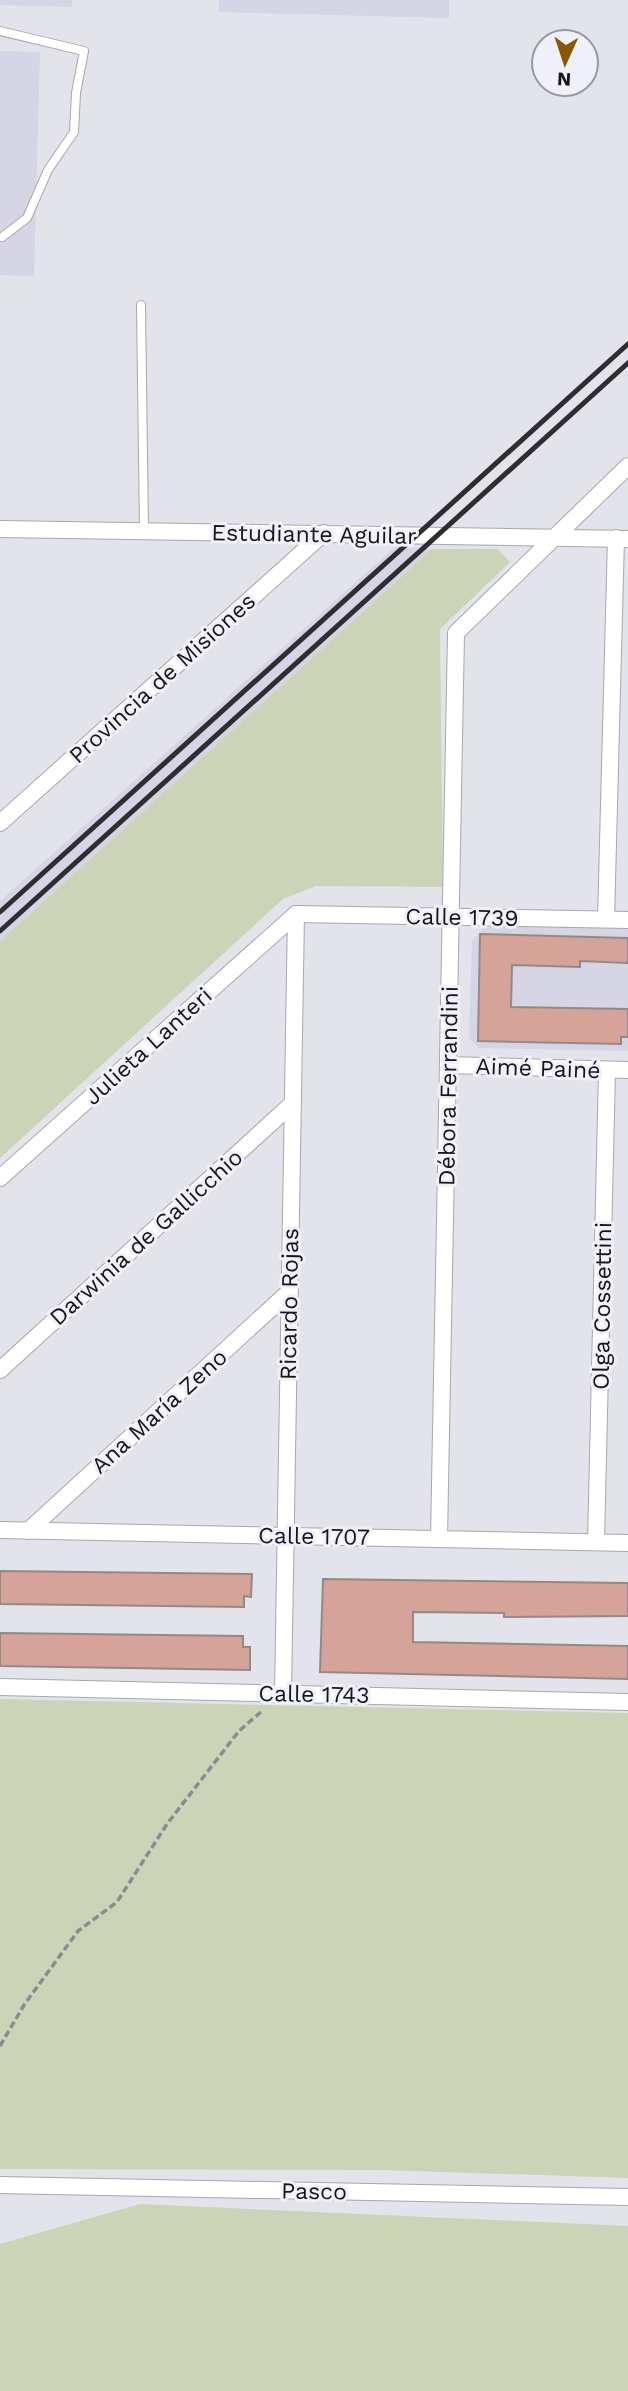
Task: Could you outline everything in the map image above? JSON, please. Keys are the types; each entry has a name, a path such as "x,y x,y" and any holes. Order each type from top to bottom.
{"street":[{"path":"553,537 628,466"},
{"name":"Estudiante Aguilar","path":"0,529 622,538"},
{"name":"Provincia de Misiones","path":"0,822 324,533"},
{"name":"Débora Ferrandini","path":"439,1539 456,634 553,537"},
{"path":"606,919 622,538"},
{"name":"Calle 1739","path":"296,914 628,920"},
{"name":"Ricardo Rojas","path":"283,1694 296,914"},
{"name":"Julieta Lanteri","path":"0,1178 296,914"},
{"name":"Aimé Painé","path":"448,1065 628,1070"},
{"name":"Olga Cossettini","path":"596,1542 607,1070"},
{"name":"Darwinia de Gallicchio","path":"0,1370 293,1103"},
{"name":"Ana María Zeno","path":"28,1531 290,1292"},
{"name":"Calle 1707","path":"0,1530 628,1543"},
{"name":"Calle 1743","path":"0,1687 628,1702"},
{"name":"Pasco","path":"0,2185 628,2197"}],"lane":[{"path":"0,30 84,51 76,93 74,132 48,170 27,218 2,237"},
{"path":"141,305 144,531"}],"path":[{"path":"0,2046 24,2004 78,1931 117,1902 167,1824 239,1731 283,1694"}],"shaded area":[{"path":"0,0 72,0 72,7 0,5"},
{"path":"219,0 449,0 449,18 219,12"},
{"path":"0,51 40,52 34,276 0,275"},
{"path":"395,547 432,549 0,941 0,901"},
{"path":"486,925 628,929 628,1051 479,1048 469,1038 472,941"}],"green space":[{"path":"432,549 498,549 510,562 440,629 443,887 316,886 283,899 0,1158 0,941"},
{"path":"0,1699 628,1713 628,2178 381,2170 0,2169"},
{"path":"140,2204 628,2226 628,2391 0,2391 0,2244"}],"building":[{"path":"480,934 628,938 628,963 580,961 580,967 512,965 511,1007 628,1009 628,1037 621,1037 621,1044 478,1041"},
{"path":"0,1571 252,1574 251,1597 244,1596 244,1607 0,1604"},
{"path":"323,1579 628,1583 628,1616 504,1617 504,1613 413,1612 413,1642 628,1646 628,1679 320,1672"},
{"path":"0,1633 243,1636 243,1647 250,1647 250,1670 0,1666"}],"railway":[{"path":"0,912 628,344"},
{"path":"0,931 628,363"}]}
